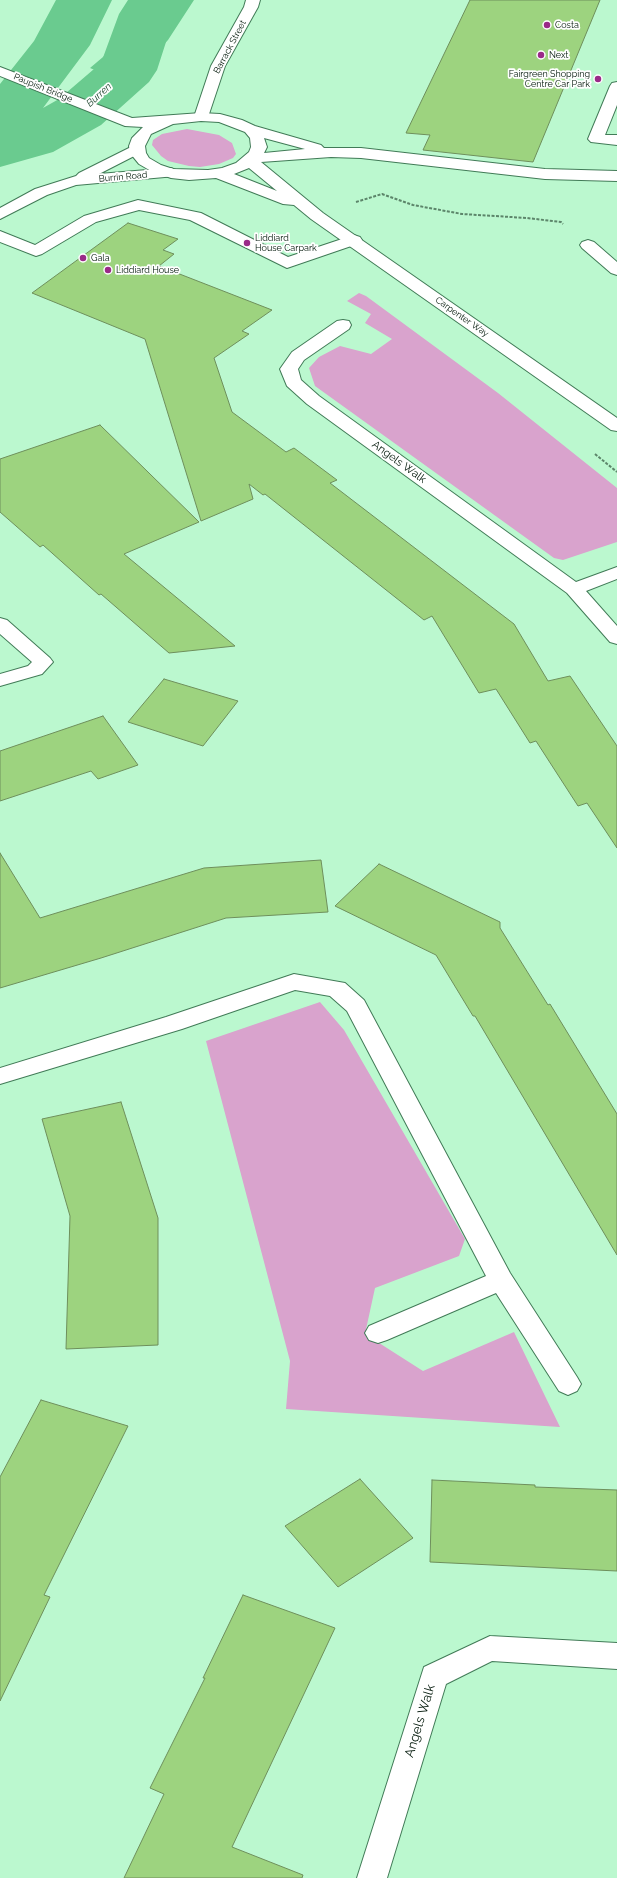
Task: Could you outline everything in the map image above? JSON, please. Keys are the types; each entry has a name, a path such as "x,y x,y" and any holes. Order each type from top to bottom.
{"street":[{"name":"Barrack Street","path":"201,117 218,66 251,7 253,0"},
{"name":"Paupish Bridge","path":"0,71 130,123 201,117 231,121 250,130 331,152"},
{"path":"617,86 596,139 617,140"},
{"name":"Burrin Road","path":"0,214 41,192 74,181 138,145 146,131 167,121"},
{"path":"130,123 138,145 138,153 144,160 156,168 171,173 189,175 216,173 241,166 251,160 331,152 368,153 545,174 617,176"},
{"path":"250,130 257,138 259,148 251,160"},
{"name":"Carpenter Way","path":"251,160 307,208 617,426"},
{"name":"Burrin Road","path":"74,181 171,173"},
{"name":"Carpenter Way","path":"216,173 307,208"},
{"path":"0,236 36,251 90,219 138,205 195,216 287,263 354,240"},
{"path":"588,245 617,270"},
{"name":"Angels Walk","path":"343,325 298,356 289,369 293,382 313,400 574,589 617,638"},
{"path":"574,589 617,573"},
{"path":"0,624 43,662 35,670 0,680"},
{"path":"0,1076 174,1023 294,982 337,989 356,1006 501,1280 568,1384"},
{"path":"378,1333 501,1280"},
{"name":"Angels Walk","path":"372,1878 434,1676 490,1648 617,1656"}],"path":[{"path":"355,203 382,194 413,205 462,214 527,218 561,222 588,245"}],"shaded area":[{"path":"141,0 194,0 168,40 128,84 90,68 103,57 124,34"},
{"path":"44,117 73,128 56,139 0,159 0,135"},
{"path":"187,129 219,135 232,143 236,154 233,158 219,164 200,167 189,166 168,161 161,156 152,145 153,140 162,134"},
{"path":"359,293 366,296 498,393 617,488 617,542 563,560 554,558 315,386 309,368 319,357 340,346 371,354 392,339 365,323 371,314 347,301"},
{"path":"320,1002 344,1030 465,1239 459,1256 375,1288 365,1334 423,1371 514,1332 560,1427 286,1409 290,1361 206,1041"}],"building":[{"path":"470,0 600,0 533,162 423,150 430,135 406,133"},
{"path":"128,223 178,239 163,250 174,254 159,266 272,310 242,331 249,334 214,358 232,412 286,452 294,448 337,480 330,483 514,624 548,681 570,676 617,746 617,848 587,803 578,806 536,741 530,743 496,689 479,693 432,616 424,620 265,494 263,495 249,484 253,499 201,521 145,339 32,293"},
{"path":"100,425 199,522 124,554 235,646 169,653 101,594 99,595 43,545 40,547 0,512 0,459"},
{"path":"164,679 238,701 203,746 128,722"},
{"path":"103,716 138,765 98,779 91,771 0,801 0,751"},
{"path":"0,853 40,918 204,868 321,860 328,912 226,918 101,958 0,988"},
{"path":"379,864 500,922 500,928 548,1005 550,1004 617,1114 617,1255 475,1016 473,1016 436,955 335,906"},
{"path":"121,1102 158,1218 158,1345 66,1349 70,1216 42,1119"},
{"path":"41,1400 128,1426 44,1595 50,1597 0,1701 0,1477"},
{"path":"360,1479 413,1538 338,1587 285,1526"},
{"path":"432,1480 535,1485 535,1487 617,1490 617,1571 430,1562"},
{"path":"243,1595 335,1628 232,1847 303,1875 302,1878 124,1878 164,1794 150,1788 205,1678 203,1678"}],"waterway":[{"path":"0,111 14,105 41,72 61,45 84,0"},
{"name":"Burren","path":"0,149 31,139 80,112 128,70 147,14 157,0"}],"place":[{"name":"Costa","path":"547,25"},
{"name":"Next","path":"541,55"},
{"name":"Fairgreen Shopping Centre Car Park","path":"598,79"},
{"name":"Liddiard House Carpark","path":"247,243"},
{"name":"Gala","path":"83,258"},
{"name":"Liddiard House","path":"108,270"}]}
